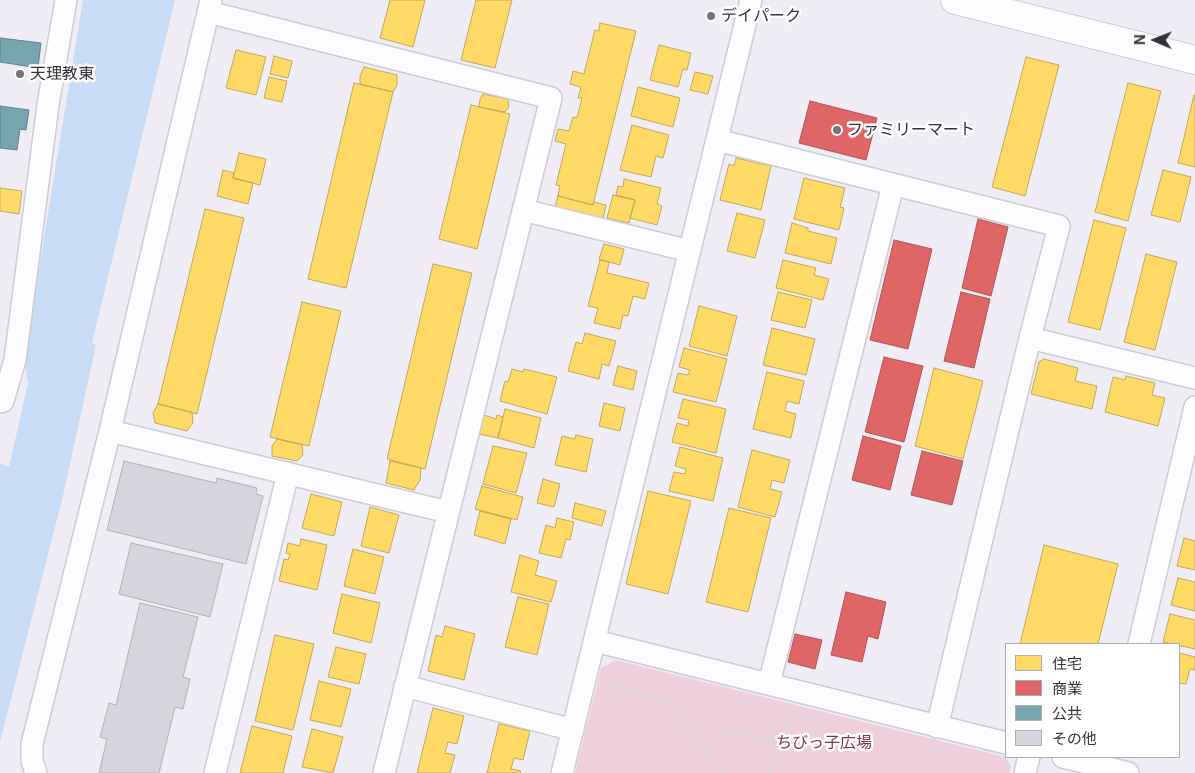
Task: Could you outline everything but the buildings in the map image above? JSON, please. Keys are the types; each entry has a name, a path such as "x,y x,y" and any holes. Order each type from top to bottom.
{"main road":[{"path":"955,0 1195,60"}],"street":[{"path":"0,402 3,401 15,360 48,105 66,0"},
{"path":"562,773 751,0"},
{"path":"36,773 32,761 32,744 110,431 210,6 551,98 384,773"},
{"path":"717,140 1059,226 1030,338 937,727"},
{"path":"769,684 893,185"},
{"path":"523,210 690,251"},
{"path":"1030,338 1195,378"},
{"path":"1139,643 1195,406"},
{"path":"110,431 448,512"},
{"path":"215,773 288,473"},
{"path":"595,641 1005,743"},
{"path":"405,686 573,730"},
{"path":"1025,773 1029,758"},
{"path":"1069,758 1117,766"}],"path":[{"path":"601,683 654,696 671,704 726,773"},
{"path":"769,773 778,758 791,708"},
{"path":"706,748 723,735 735,731 782,742"}],"green space":[{"name":"ちびっ子広場","path":"616,660 1005,757 1011,766 1009,773 575,773 601,668"}],"water":[{"path":"83,0 175,0 92,343 96,345 63,496 0,742 0,463 9,467 28,383 24,359"}],"place":[{"name":"デイパーク","path":"711,16"},
{"name":"天理教東","path":"20,74"},
{"name":"ファミリーマート","path":"837,130"}]}
